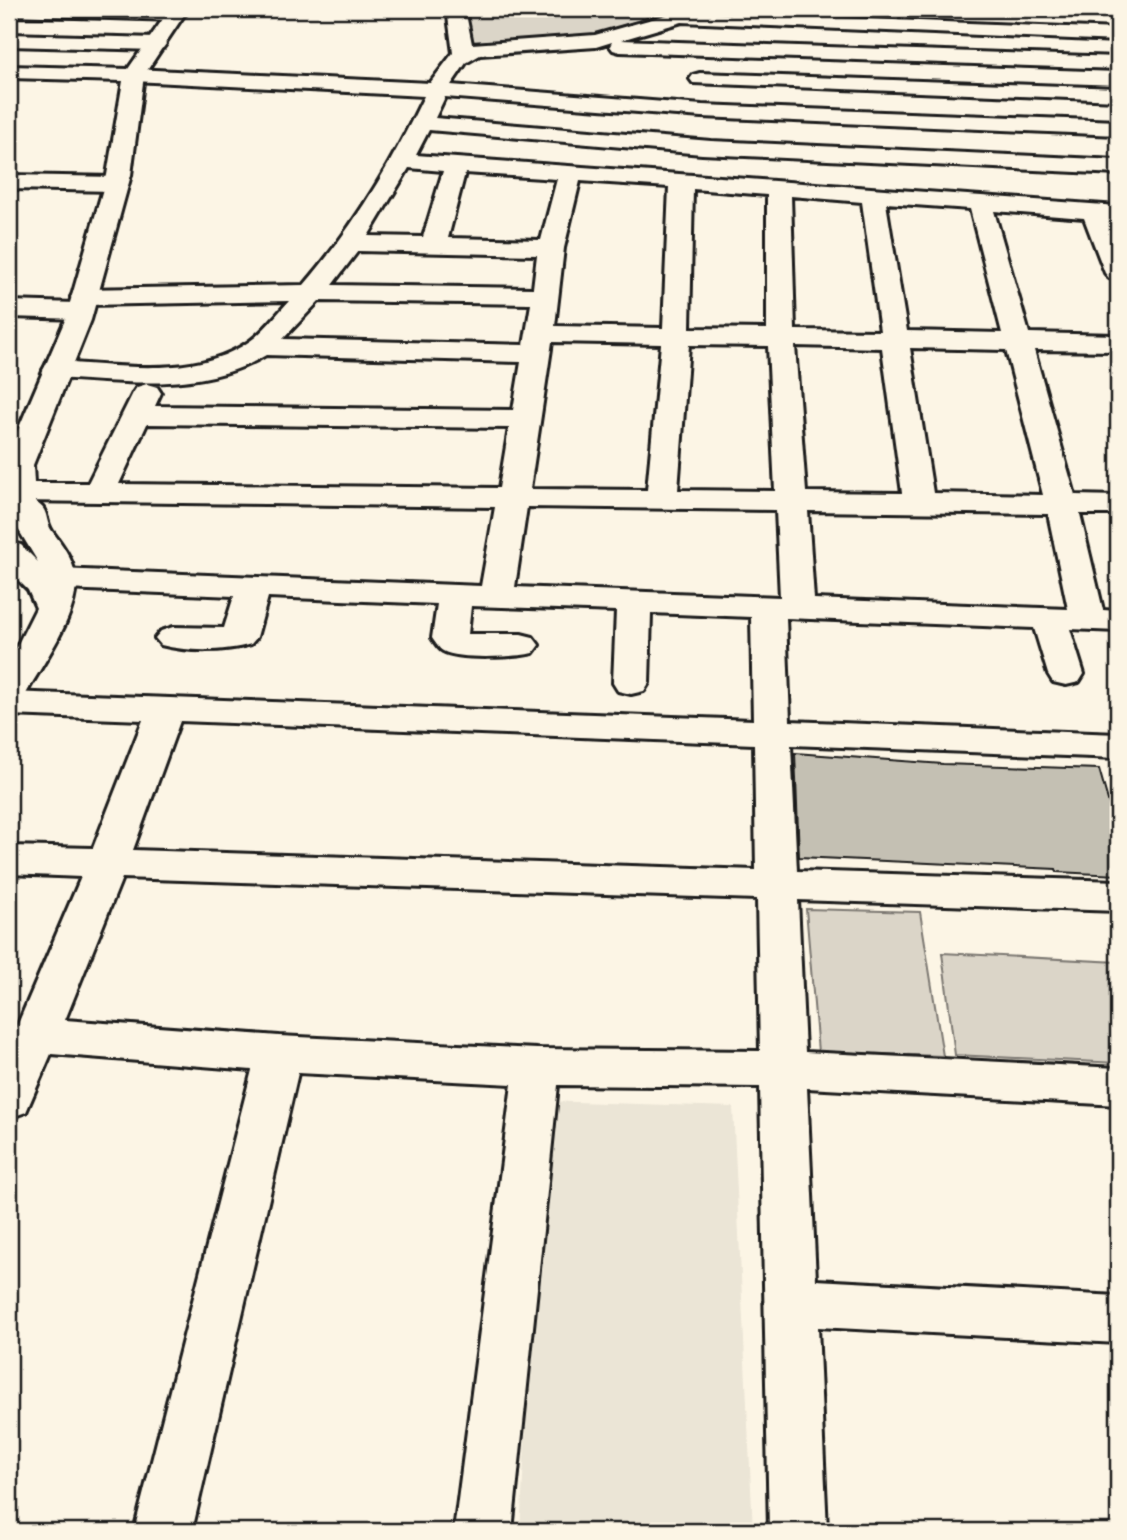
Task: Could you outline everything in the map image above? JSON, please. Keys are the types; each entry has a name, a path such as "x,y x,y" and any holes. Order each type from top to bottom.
{"street":[{"path":"9,9 177,12"},
{"path":"456,9 460,55"},
{"path":"16,500 57,370 82,304 116,184 134,75 177,12"},
{"path":"554,54 696,14 1118,35"},
{"path":"662,500 686,182 702,146 702,111 696,75 700,48 696,14"},
{"path":"9,40 156,44"},
{"path":"259,347 313,293 352,243 402,161 438,89 460,55 476,49 554,54 700,48 1118,63"},
{"path":"9,72 438,89 702,111 1118,128"},
{"path":"696,75 1118,94"},
{"path":"421,123 702,146 1118,167"},
{"path":"402,161 1106,213 1118,273"},
{"path":"435,244 456,165"},
{"path":"496,597 538,344 551,248 570,173"},
{"path":"9,182 116,184"},
{"path":"779,190 781,336 792,502 770,732 798,1531"},
{"path":"873,195 919,502"},
{"path":"9,552 52,591 254,587 1103,621 1062,505 980,203"},
{"path":"352,243 551,248"},
{"path":"9,309 313,293 545,296"},
{"path":"57,370 156,375 202,369 259,347 538,344 676,335 1118,343"},
{"path":"100,492 156,375"},
{"path":"137,415 526,419"},
{"path":"16,500 100,492 1118,505"},
{"path":"9,692 52,591 49,549 16,500"},
{"path":"173,638 239,637 254,587"},
{"path":"455,595 450,638 452,641 456,644 521,645"},
{"path":"631,683 634,602"},
{"path":"1049,619 1066,674"},
{"path":"9,703 1118,746"},
{"path":"9,1099 108,862 166,709"},
{"path":"9,860 1118,896"},
{"path":"35,1035 279,1054 537,1067 782,1069 1118,1086"},
{"path":"163,1531 279,1054"},
{"path":"483,1531 537,1067"},
{"path":"790,1302 1118,1320"}],"shaded area":[{"path":"462,9 676,9 589,36 477,44 468,40"},
{"path":"806,909 920,912 943,1056 818,1052"},
{"path":"942,953 1118,962 1118,1063 955,1055"},
{"path":"544,1101 733,1107 753,1531 520,1531"}],"building":[{"path":"795,753 943,764 1099,769 1115,825 1118,825 1118,875 1057,872 1056,869 799,857"}]}
